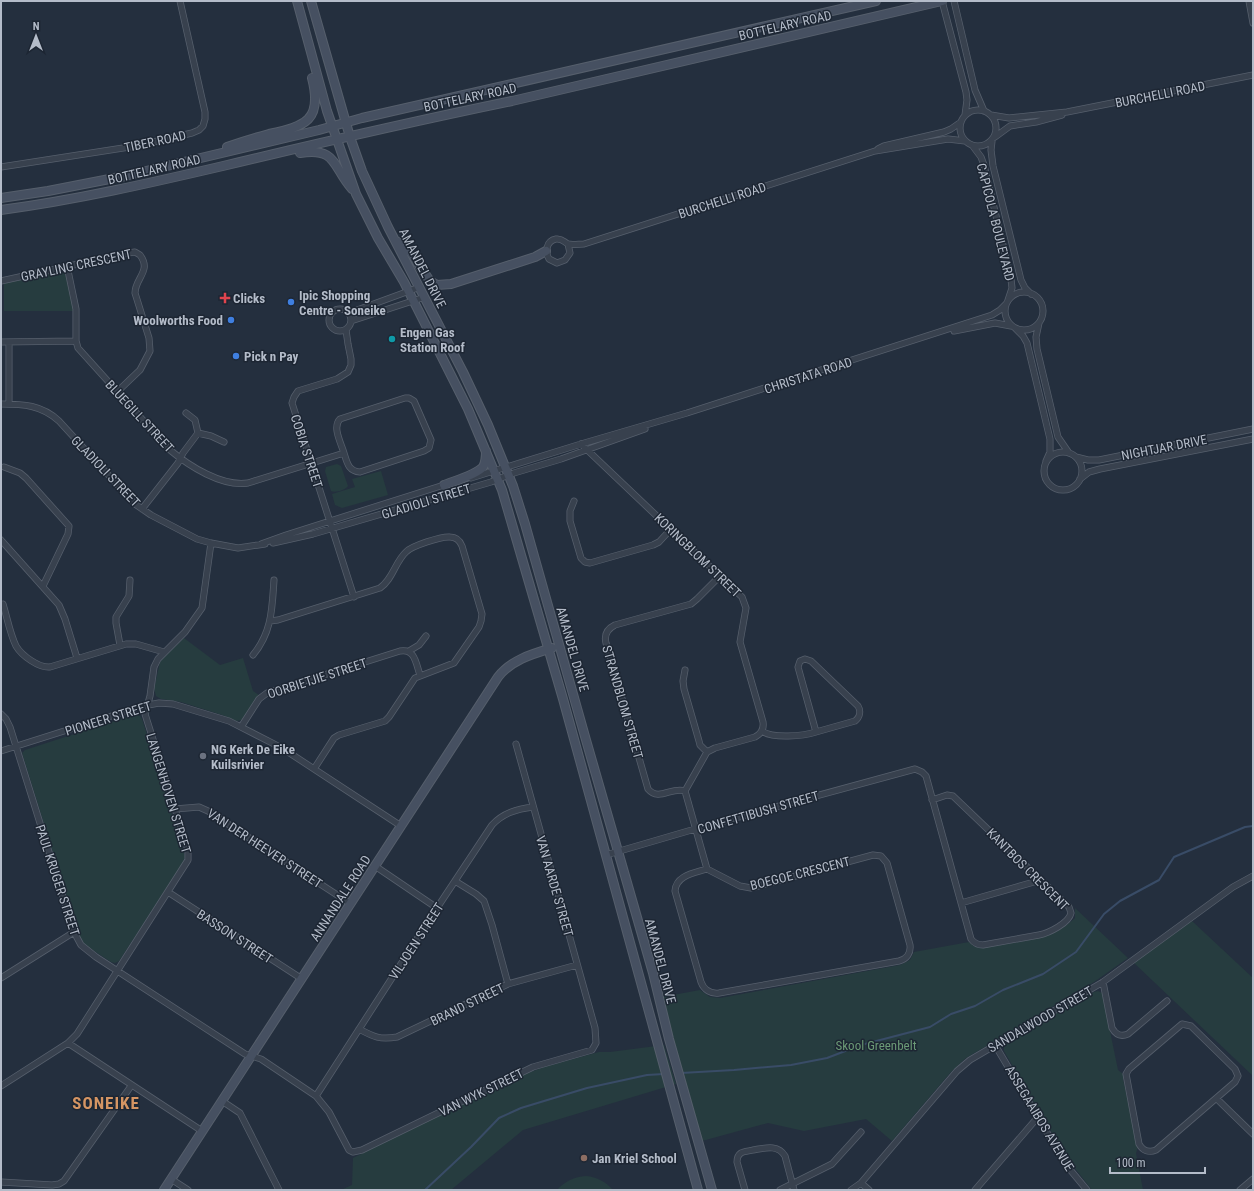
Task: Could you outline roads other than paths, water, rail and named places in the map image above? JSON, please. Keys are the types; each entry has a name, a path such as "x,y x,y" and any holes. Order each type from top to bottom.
{"street":[{"name":"TIBER ROAD","path":"1,167 136,146 192,133 201,128 204,122 204,112 180,1"},
{"name":"AMANDEL DRIVE","path":"296,1 336,140 356,194 461,396 498,480 518,542 698,1190"},
{"path":"191,160 251,139 297,127 310,118 315,105 316,93 298,19 296,1"},
{"name":"AMANDEL DRIVE","path":"311,1 350,137 370,189 488,425 507,471 525,524 653,974 674,1058 712,1190"},
{"name":"BOTTELARY ROAD","path":"1,198 99,181 346,122 876,1"},
{"name":"BOTTELARY ROAD","path":"1,210 98,194 512,101 942,1"},
{"path":"942,1 966,92 967,106 965,115 961,122 961,134 965,141 972,145 980,146 993,139 997,130 991,115 984,111 972,111 965,115"},
{"path":"954,1 975,90 984,111"},
{"path":"1249,1 1253,23"},
{"name":"BURCHELLI ROAD","path":"991,115 1009,118 1067,112 1253,76"},
{"name":"BURCHELLI ROAD","path":"993,139 1010,126 1036,122 1067,112"},
{"name":"BURCHELLI ROAD","path":"875,151 884,146 944,132 961,122"},
{"name":"BURCHELLI ROAD","path":"546,251 549,243 556,239 561,239 568,244 584,244 875,151 948,139 965,141"},
{"name":"CAPICOLA BOULEVARD","path":"993,139 991,150 993,166 1021,280 1025,288 1031,294"},
{"name":"CAPICOLA BOULEVARD","path":"972,145 984,165 1011,279 1012,288 1007,302"},
{"path":"251,159 309,152 323,153 330,156 356,194"},
{"path":"396,240 411,254 430,281 441,286 535,257 546,251 549,259 557,263 565,260 570,253 584,244"},
{"path":"568,244 570,253"},
{"name":"GRAYLING CRESCENT","path":"1,281 132,252 138,253 142,257 145,264 144,272 136,286 135,293 149,338 150,351 140,370 118,391"},
{"path":"1,342 76,341 76,306 66,266"},
{"path":"349,313 420,287"},
{"path":"1046,461 1054,454 1060,452 1069,453 1076,457 1082,468 1078,483 1070,489 1061,490 1048,484 1044,475 1044,465 1050,452 1050,439 1027,344 1023,336 1014,328 1005,316 1007,302 1018,293 1031,294 1038,298 1042,306 1043,315 1039,322 1036,337 1038,349 1058,437 1069,453"},
{"path":"352,321 425,297"},
{"name":"CHRISTATA ROAD","path":"581,444 687,413 992,315 1000,310 1007,302"},
{"path":"335,310 346,310 349,313 352,321 349,328 339,331 331,326 329,319 330,315 335,310"},
{"path":"1014,328 1029,330 1039,322"},
{"name":"CHRISTATA ROAD","path":"929,336 990,323 1004,324 1014,328"},
{"name":"COBIA STREET","path":"346,330 352,362 348,372 337,379 298,391 292,401 292,405 354,597"},
{"name":"COBIA STREET","path":"339,331 348,344"},
{"name":"BLUEGILL STREET","path":"76,341 78,348 170,450 180,458 217,479 234,484 248,483 344,453"},
{"path":"9,342 9,404"},
{"path":"405,398 410,398 414,401 431,440 429,448 424,451 360,472 354,471 350,468 344,453 336,427 340,419 405,398"},
{"name":"GLADIOLI STREET","path":"1,404 23,404 35,406 46,411 55,417 135,504 142,509 197,539 238,548 288,540 332,528 498,480 507,471"},
{"path":"142,509 198,433 195,420 186,413"},
{"name":"CHRISTATA ROAD","path":"588,450 687,413"},
{"name":"NIGHTJAR DRIVE","path":"1076,457 1088,460 1099,460 1253,429"},
{"path":"198,433 211,436 224,442"},
{"name":"NIGHTJAR DRIVE","path":"1080,478 1086,473 1094,470 1253,439"},
{"path":"507,471 581,444"},
{"name":"KORINGBLOM STREET","path":"581,444 742,597 746,604 746,612 740,642 763,722 762,731"},
{"path":"444,485 482,468 486,450"},
{"path":"507,471 561,459 588,450"},
{"path":"4,467 16,471 26,478 69,526 68,534 43,586"},
{"name":"GLADIOLI STREET","path":"261,544 444,485 494,471 507,471"},
{"path":"574,500 570,511 570,521 580,556 585,562 590,563 653,545 659,542 671,530"},
{"path":"270,620 278,620 354,597 384,586 404,554 410,548 446,537 453,537 461,543 481,611 481,621 479,627 456,661 420,675 413,680 387,719 380,723 337,737 333,740 314,769"},
{"path":"1,540 59,604 77,658"},
{"name":"LANGENHOVEN STREET","path":"1,1086 68,1044 80,1030 189,857 145,714 150,696 154,668 158,659 185,632 202,608 211,543"},
{"name":"STRANDBLOM STREET","path":"685,791 681,790 658,795 652,794 648,789 606,644 606,636 608,631 615,626 691,604 720,576"},
{"path":"120,645 116,617 129,596 130,580"},
{"path":"253,655 262,644 270,620 274,580"},
{"path":"3,604 16,646 33,662 40,666 47,667 120,645 134,644 164,652"},
{"name":"OORBIETJIE STREET","path":"241,727 261,696 267,692 400,651 409,651 420,645 426,636"},
{"name":"ANNANDALE ROAD","path":"164,1190 501,673 516,661 560,646"},
{"path":"409,651 414,657 420,675"},
{"path":"707,869 685,791 708,752 715,748 755,737 762,731 771,735 800,736 816,732 855,721 859,717 860,712 856,704 810,661 805,659 800,661 798,667 816,732"},
{"path":"685,670 683,681 684,690 700,745 708,752"},
{"name":"PIONEER STREET","path":"1,751 147,705 166,703 182,706 225,720 282,748 401,826"},
{"name":"PAUL KRUGER STREET","path":"1,714 8,723 16,746 78,942 84,948 245,1054 261,1059 316,1096 329,1112 349,1150 353,1152"},
{"name":"VAN AARDE STREET","path":"516,744 594,1028"},
{"name":"CONFETTIBUSH STREET","path":"606,856 695,829 910,769"},
{"name":"KANTBOS CRESCENT","path":"910,769 917,769 924,774 971,939 978,944 983,945 1042,934 1068,920 1071,913 1069,907 953,796 948,795 932,800"},
{"name":"VAN DER HEEVER STREET","path":"175,809 194,807 204,808 350,904"},
{"name":"VILJOEN STREET","path":"316,1096 492,825 498,819 511,812 533,807"},
{"name":"BOEGOE CRESCENT","path":"872,854 879,855 884,858 889,870 910,948 907,957 902,960 719,994 713,993 704,988 701,982 676,894 676,885 679,880 707,869 740,886 751,888 872,854"},
{"path":"375,866 437,908"},
{"name":"SANDALWOOD STREET","path":"851,1190 861,1183 957,1071 970,1060 1103,982 1233,887 1253,876"},
{"path":"961,903 1041,880"},
{"path":"455,882 476,894 484,901 508,984"},
{"name":"BASSON STREET","path":"168,892 302,979"},
{"path":"1,978 74,932"},
{"name":"BRAND STREET","path":"359,1029 375,1038 396,1038 508,984 577,965"},
{"path":"1103,982 1112,1028 1118,1034 1128,1034 1167,1001"},
{"path":"1180,1025 1188,1025 1237,1071 1238,1078 1217,1099 1156,1150 1146,1151 1140,1144 1126,1074 1129,1069 1180,1025"},
{"name":"VAN WYK STREET","path":"353,1152 362,1150 533,1067 592,1050 597,1040 594,1028"},
{"path":"68,1044 202,1131"},
{"name":"ASSEGAAIBOS AVENUE","path":"995,1045 1067,1166 1087,1190"},
{"path":"1,1182 55,1188 62,1183 67,1179 131,1086"},
{"path":"1217,1099 1253,1134"},
{"path":"222,1101 240,1113 279,1190"},
{"path":"975,1190 1038,1117"},
{"path":"780,1190 792,1182 832,1164 862,1132"},
{"path":"745,1190 737,1157 741,1153 769,1147 783,1152 794,1190"},
{"path":"171,1179 188,1190"},
{"path":"1240,1190 1253,1179"},
{"path":"861,1183 869,1190"}],"waterway":[{"path":"681,1073 791,1065 827,1058 861,1045 930,1027 951,1014 975,1006 1003,990 1043,974 1076,952 1104,914 1120,901 1159,880 1174,857 1245,827 1253,826"},
{"path":"425,1190 471,1147 499,1118 521,1108 587,1088 647,1075 664,1074"}],"place":[{"name":"Clicks","path":"225,298"},
{"name":"Ipic Shopping Centre - Soneike","path":"291,302"},
{"name":"Woolworths Food","path":"231,320"},
{"name":"Engen Gas Station Roof","path":"392,339"},
{"name":"Pick n Pay","path":"236,356"},
{"name":"NG Kerk De Eike Kuilsrivier","path":"203,756"},
{"name":"Jan Kriel School","path":"584,1158"}],"district":[{"name":"SONEIKE","path":"106,1103"}],"park label":[{"name":"Skool Greenbelt","path":"876,1045"}]}
